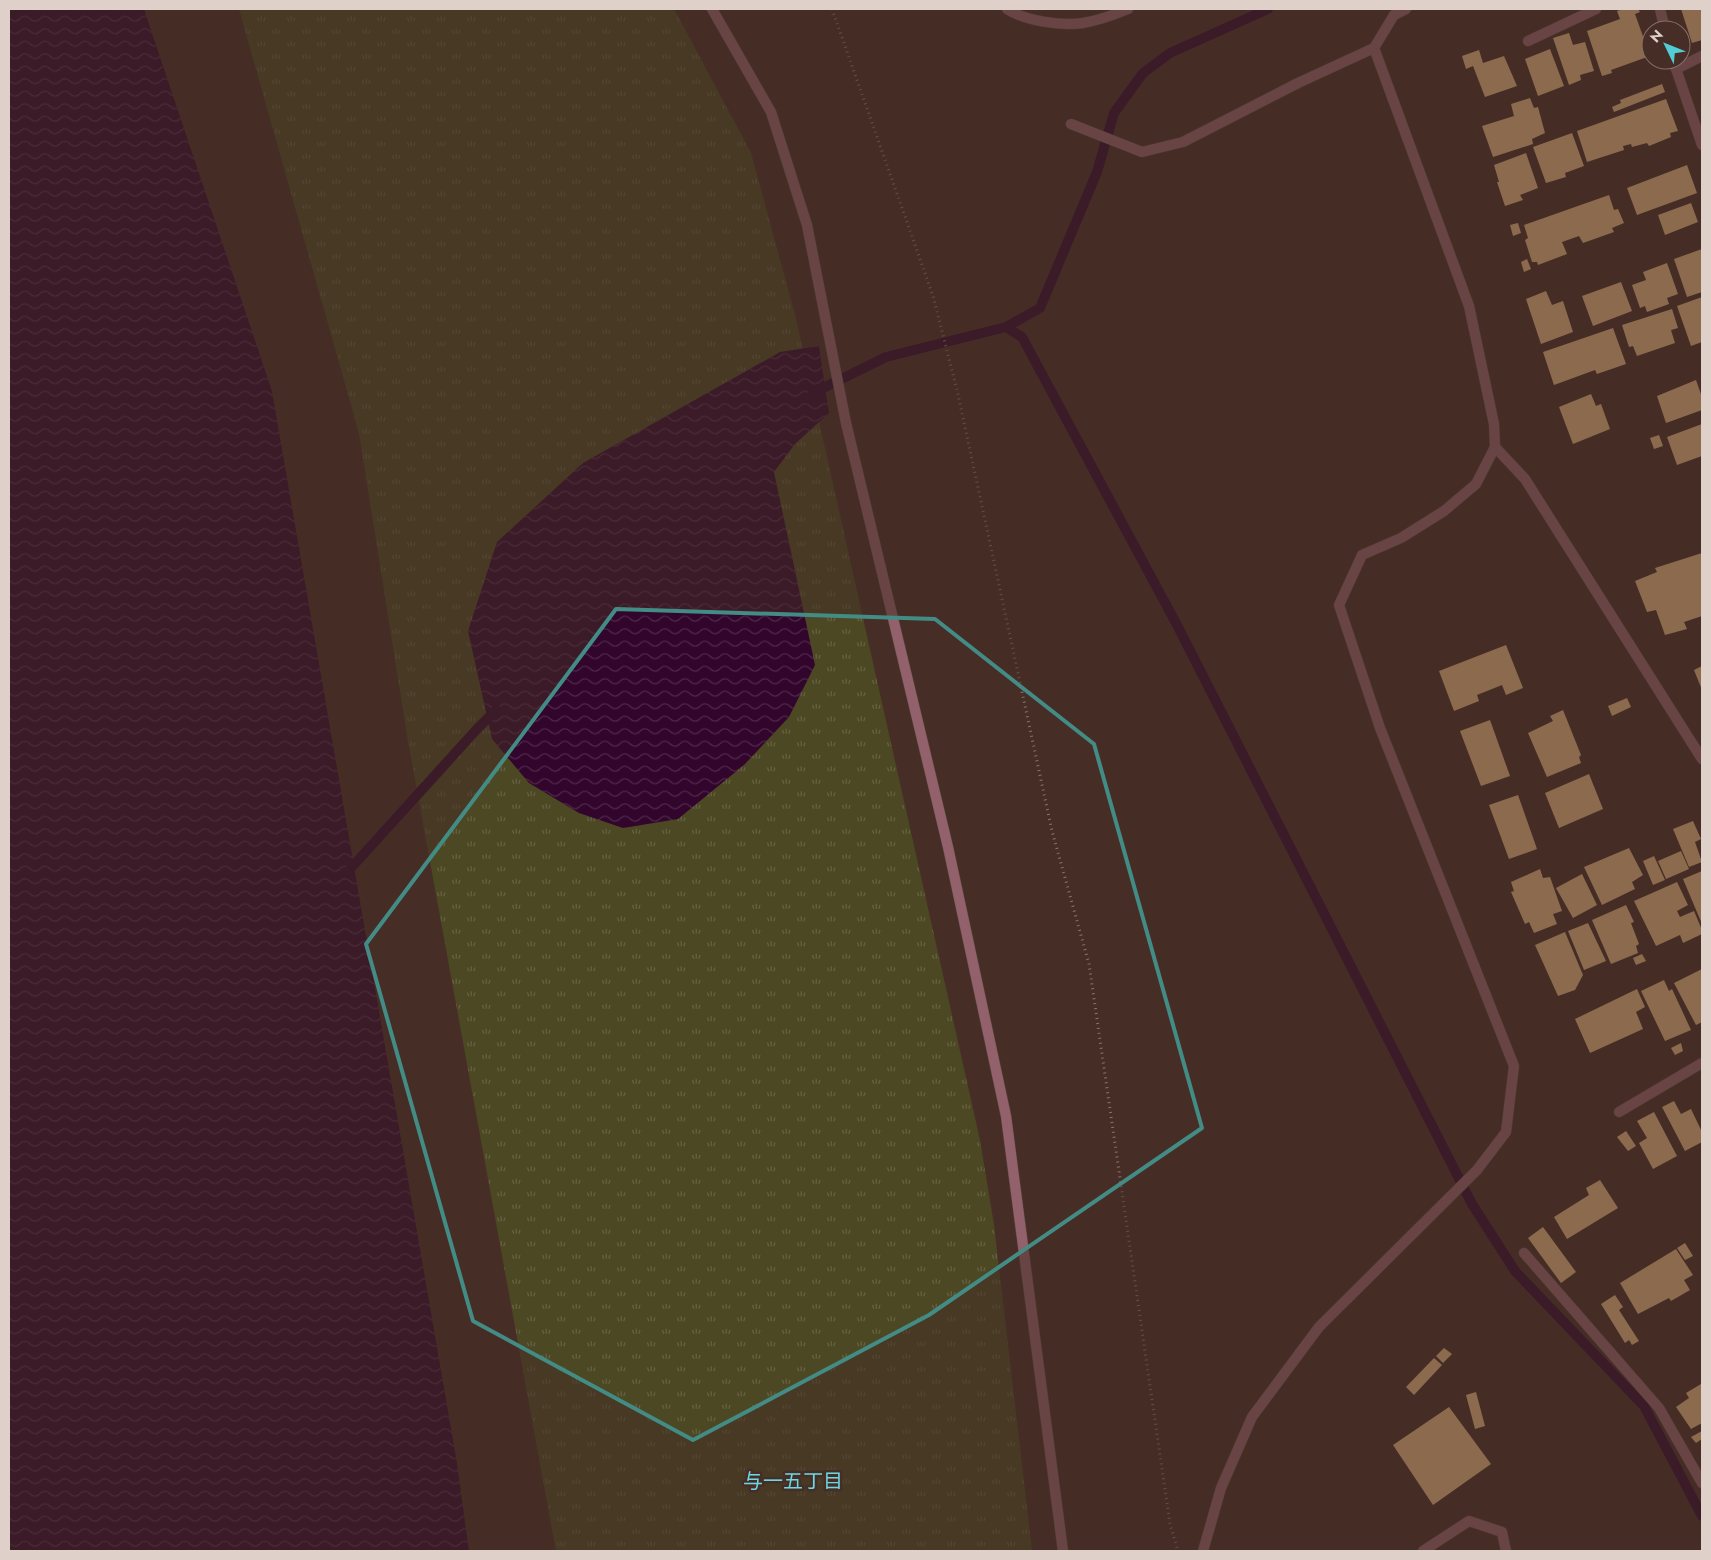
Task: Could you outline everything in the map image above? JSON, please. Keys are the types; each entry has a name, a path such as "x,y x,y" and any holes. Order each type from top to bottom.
{"street":[{"path":"712,9 771,112 807,225 842,402 948,847 1006,1116 1064,1551"},
{"path":"1007,9 1016,15 1039,22 1083,23 1125,9"},
{"path":"1072,124 1142,152 1183,142 1298,83 1374,48 1394,15 1406,9"},
{"path":"1528,40 1596,9"},
{"path":"1203,1551 1221,1488 1252,1417 1319,1327 1477,1170 1506,1132 1514,1066 1380,728 1339,605 1362,556 1401,538 1444,510 1476,484 1495,447 1494,424 1469,306 1374,48"},
{"path":"1676,70 1702,145"},
{"path":"1495,447 1525,480 1702,757"},
{"path":"1619,1112 1702,1063"},
{"path":"1524,1253 1659,1408 1702,1483"},
{"path":"1424,1551 1469,1521 1502,1532 1506,1551"}],"path":[{"path":"832,9 933,296 957,390 1052,830 1088,964 1170,1524 1178,1551"}],"highlighted area":[{"path":"616,609 935,619 1094,744 1202,1128 929,1315 693,1440 473,1321 366,944"}],"green space":[{"path":"239,9 674,9 751,153 795,315 980,1140 994,1225 1032,1551 556,1551 408,741 359,433"}],"water":[{"path":"9,9 144,9 272,391 457,1463 469,1551 9,1551"},
{"path":"819,346 829,413 795,444 774,472 815,665 789,717 744,765 678,819 623,828 579,813 529,783 492,739 468,631 497,542 583,463 780,352"}],"building":[{"path":"1638,9 1640,12 1635,14 1641,31 1641,59 1611,70 1612,73 1602,76 1587,31 1620,19 1617,11"},
{"path":"1681,9 1702,9 1702,40 1692,43 1691,20 1685,20"},
{"path":"1569,33 1573,45 1585,42 1594,71 1580,75 1581,80 1569,85 1553,38"},
{"path":"1550,49 1564,86 1538,96 1525,59"},
{"path":"1479,50 1483,63 1504,56 1517,86 1485,97 1473,66 1466,69 1462,56"},
{"path":"1662,84 1665,92 1614,112 1612,107 1621,103 1620,100"},
{"path":"1530,98 1534,108 1538,107 1545,133 1532,139 1533,144 1493,157 1482,126 1514,116 1511,104"},
{"path":"1666,99 1678,131 1670,133 1671,137 1649,146 1647,143 1632,147 1631,144 1623,146 1624,150 1587,162 1577,131"},
{"path":"1572,133 1584,166 1565,173 1566,177 1546,183 1533,147"},
{"path":"1526,153 1538,188 1520,195 1523,200 1505,206 1497,182 1499,182 1494,165"},
{"path":"1687,165 1697,193 1637,215 1627,188"},
{"path":"1609,195 1614,210 1618,209 1624,223 1612,228 1614,232 1583,243 1579,236 1562,242 1567,254 1538,265 1537,262 1532,262 1525,240 1528,238 1524,225"},
{"path":"1691,203 1698,222 1665,235 1658,215"},
{"path":"1518,223 1521,233 1513,236 1510,225"},
{"path":"1702,249 1702,292 1687,297 1674,259"},
{"path":"1527,259 1531,269 1524,272 1521,262"},
{"path":"1667,263 1678,294 1667,298 1669,304 1647,312 1645,306 1640,308 1632,285 1646,280 1643,272"},
{"path":"1621,282 1632,311 1593,326 1582,296"},
{"path":"1546,291 1552,305 1563,301 1573,332 1541,344 1526,299"},
{"path":"1702,297 1702,342 1691,346 1677,306"},
{"path":"1672,309 1678,328 1671,330 1675,343 1637,356 1633,346 1629,347 1622,325"},
{"path":"1613,328 1626,364 1597,374 1595,370 1554,385 1543,352"},
{"path":"1696,380 1702,397 1702,410 1666,423 1657,396"},
{"path":"1591,394 1596,406 1601,404 1610,429 1573,444 1559,407"},
{"path":"1702,424 1702,456 1677,465 1667,437"},
{"path":"1659,435 1663,446 1654,449 1650,438"},
{"path":"1702,553 1702,616 1684,622 1687,629 1665,635 1656,610 1647,612 1635,581 1657,572 1655,568"},
{"path":"1506,645 1523,688 1506,695 1502,685 1477,695 1479,701 1454,711 1439,671"},
{"path":"1702,666 1702,690 1694,670"},
{"path":"1627,698 1631,707 1612,716 1608,706"},
{"path":"1563,710 1581,755 1579,757 1581,763 1547,777 1528,733 1553,721 1550,716"},
{"path":"1490,720 1510,776 1481,786 1460,731"},
{"path":"1589,774 1603,809 1559,828 1545,793"},
{"path":"1518,795 1537,849 1509,859 1489,805"},
{"path":"1693,821 1701,839 1695,842 1702,862 1689,867 1673,829"},
{"path":"1629,848 1643,875 1632,882 1635,889 1602,905 1584,867"},
{"path":"1681,851 1689,869 1666,879 1658,861"},
{"path":"1654,856 1665,880 1653,885 1643,861"},
{"path":"1540,869 1543,878 1550,877 1562,911 1553,914 1557,924 1534,933 1529,922 1525,924 1511,892 1514,891 1511,882"},
{"path":"1702,871 1702,924 1683,879"},
{"path":"1582,874 1597,905 1573,918 1556,888"},
{"path":"1677,882 1688,905 1677,911 1680,917 1694,911 1702,934 1683,943 1680,935 1656,946 1634,901"},
{"path":"1626,905 1634,922 1631,923 1639,944 1636,946 1638,953 1611,964 1592,920"},
{"path":"1588,923 1606,961 1584,970 1568,931"},
{"path":"1565,932 1583,975 1575,990 1558,996 1535,945"},
{"path":"1642,954 1646,961 1636,965 1633,958"},
{"path":"1702,969 1702,1022 1696,1025 1674,983"},
{"path":"1664,980 1669,991 1672,989 1691,1030 1665,1041 1641,991"},
{"path":"1637,989 1645,1007 1636,1012 1643,1029 1590,1053 1575,1019"},
{"path":"1681,1043 1683,1051 1675,1055 1671,1048"},
{"path":"1674,1101 1681,1114 1691,1109 1702,1132 1702,1142 1685,1151 1662,1107"},
{"path":"1654,1112 1677,1156 1653,1169 1639,1143 1647,1138 1637,1121"},
{"path":"1626,1131 1636,1146 1628,1151 1617,1137"},
{"path":"1600,1180 1618,1208 1567,1239 1554,1217 1589,1195 1586,1188"},
{"path":"1543,1227 1576,1272 1561,1283 1528,1238"},
{"path":"1685,1243 1693,1256 1685,1260 1677,1248"},
{"path":"1676,1249 1693,1275 1684,1280 1690,1290 1671,1301 1669,1298 1638,1314 1620,1283"},
{"path":"1615,1295 1623,1307 1619,1310 1639,1341 1632,1345 1629,1340 1625,1343 1601,1304"},
{"path":"1444,1348 1452,1354 1443,1363 1436,1356"},
{"path":"1434,1358 1442,1365 1414,1395 1406,1387"},
{"path":"1701,1384 1702,1423 1691,1429 1676,1407 1689,1398 1686,1393"},
{"path":"1476,1392 1485,1426 1475,1429 1466,1395"},
{"path":"1449,1407 1491,1464 1433,1505 1393,1445"},
{"path":"1702,1431 1702,1439 1696,1443 1691,1437"}],"waterway":[{"path":"813,393 886,357 1006,327 1040,308 1097,172 1114,113 1143,73 1170,53 1268,9"},
{"path":"1006,327 1022,337 1177,625 1472,1204 1515,1271 1644,1406 1702,1516"},
{"path":"351,868 496,710"}],"district":[{"name":"与一五丁目","path":"793,1481"}]}
